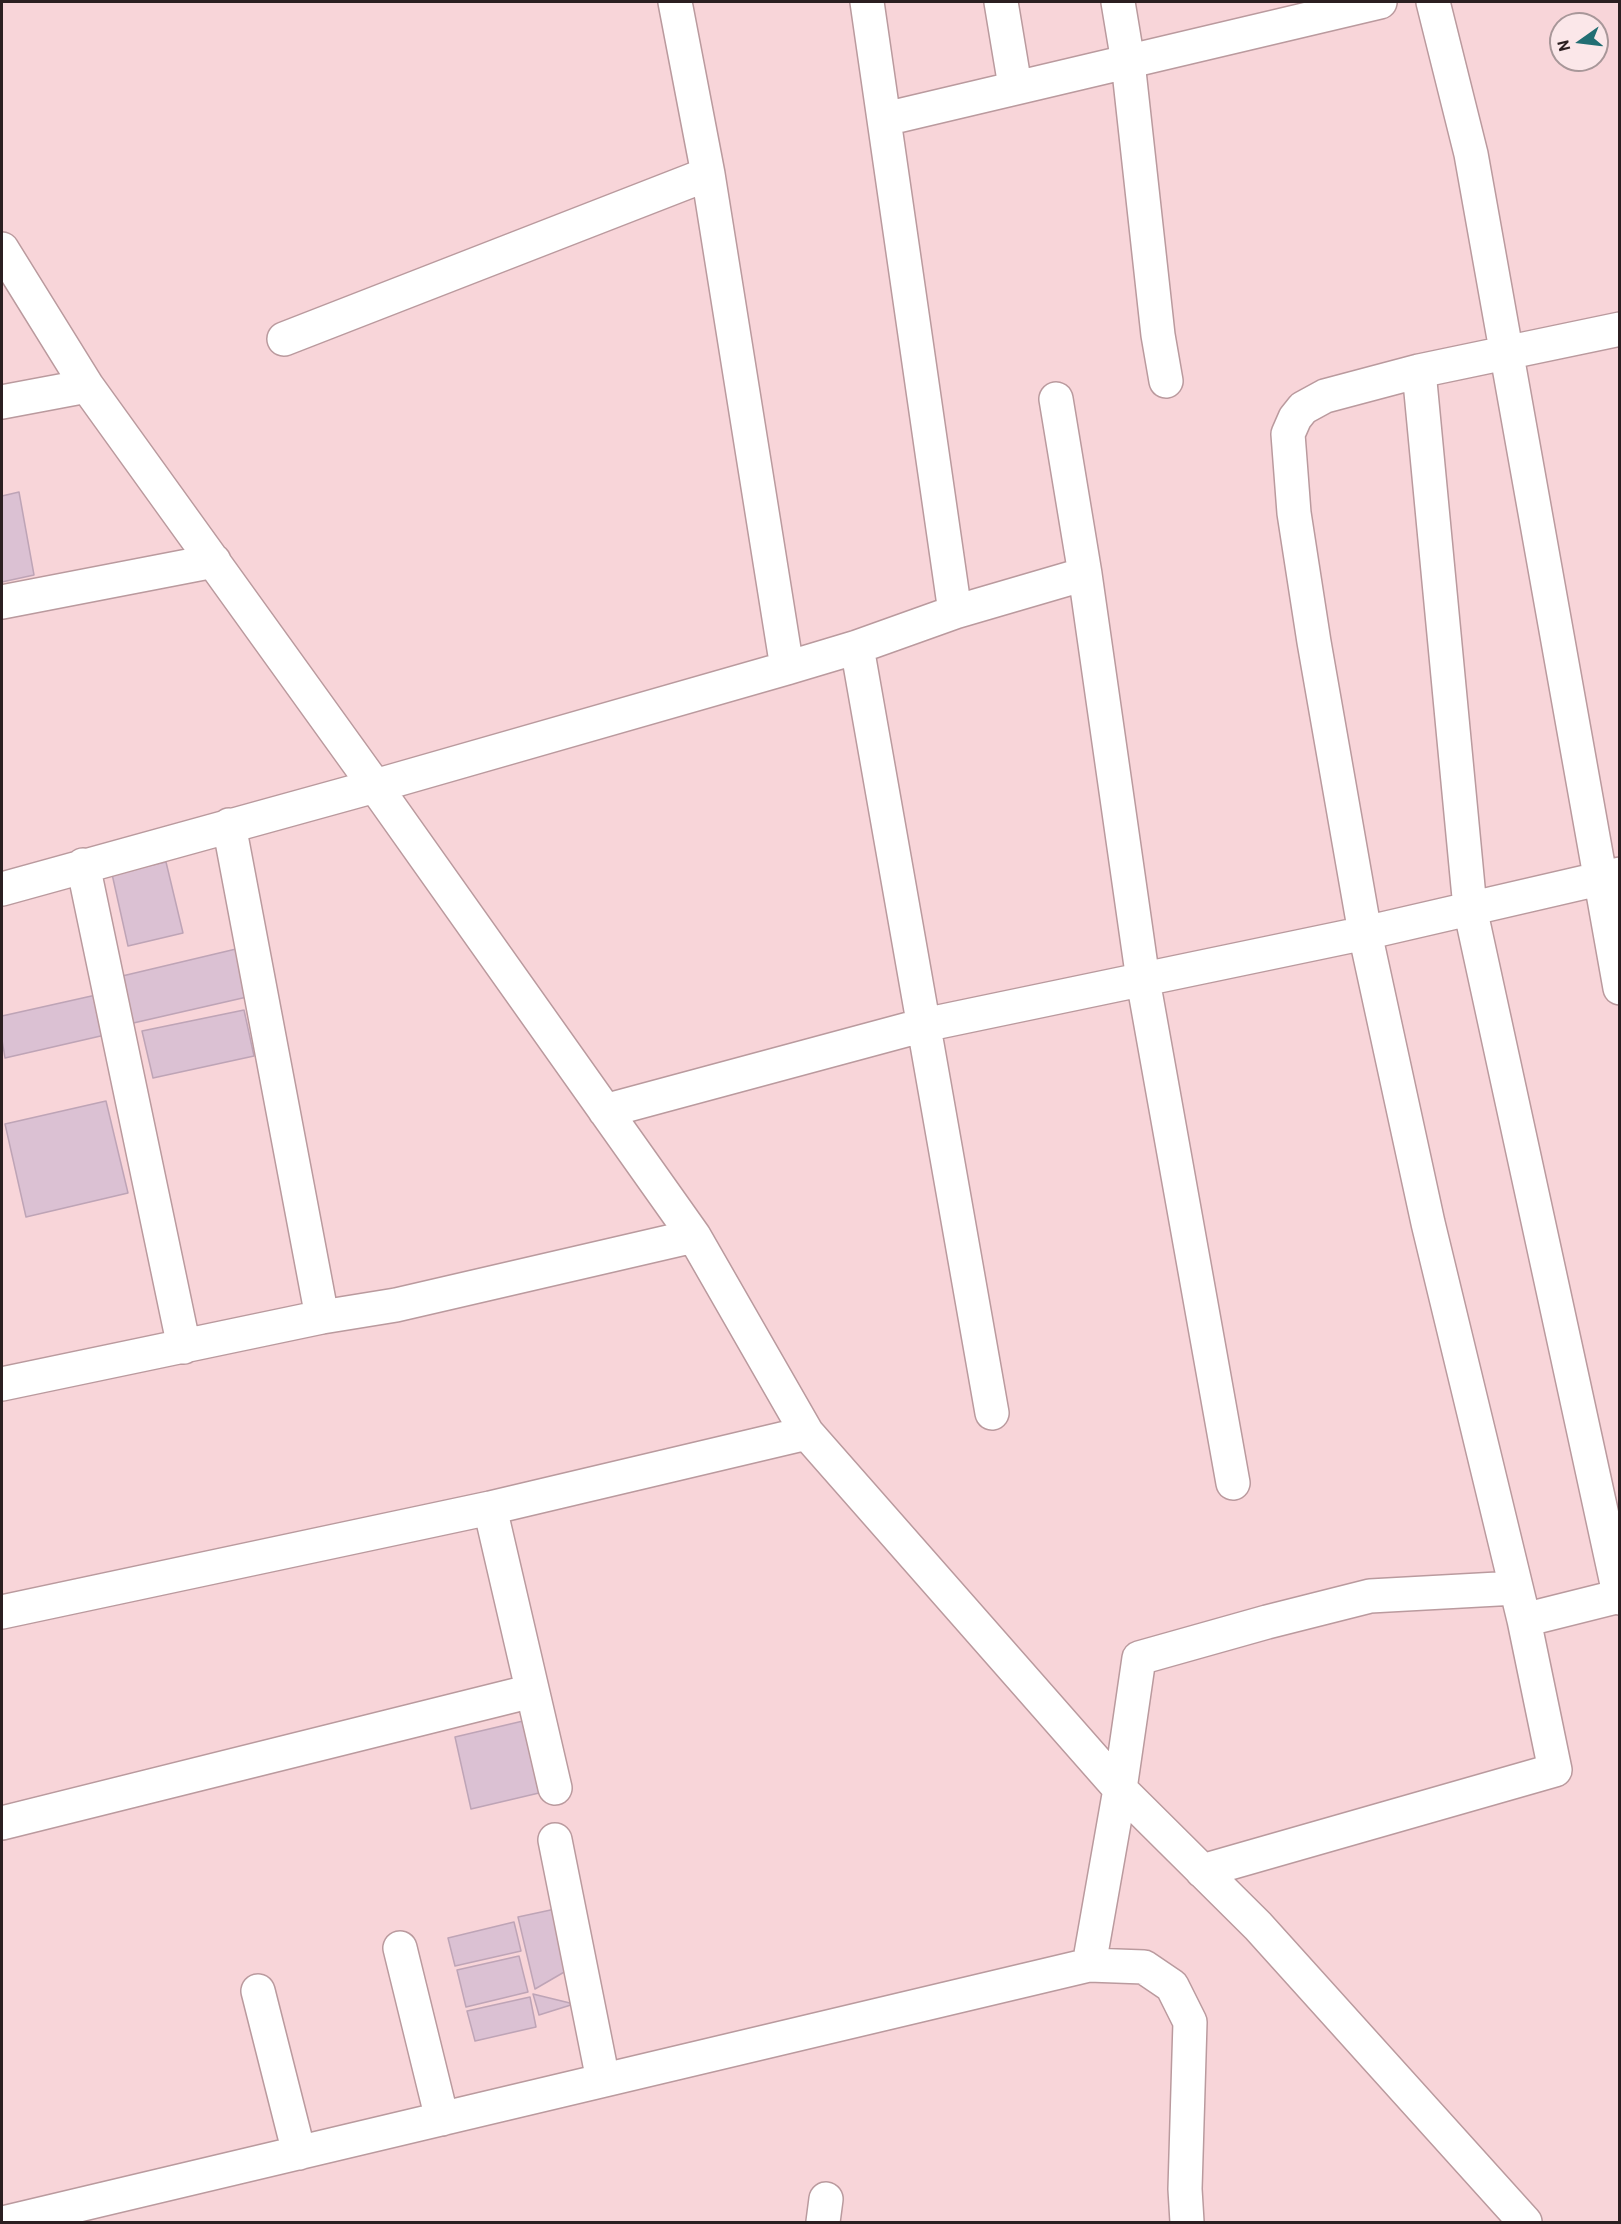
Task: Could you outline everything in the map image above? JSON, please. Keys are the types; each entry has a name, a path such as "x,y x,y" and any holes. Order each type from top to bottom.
{"street":[{"path":"675,2 708,174 787,668"},
{"path":"867,2 955,612"},
{"path":"1001,2 1015,86"},
{"path":"1118,2 1128,62 1158,335 1166,381"},
{"path":"885,119 1015,86 1128,62 1380,2"},
{"path":"1433,2 1471,154 1505,352 1610,877 1620,988"},
{"path":"284,339 708,174"},
{"path":"2,249 87,386 375,786 694,1236 807,1432 1120,1789 1258,1926 1526,2223"},
{"path":"1202,1870 1555,1770 1524,1620 1428,1223 1365,933 1294,513 1288,434 1295,418 1303,408 1325,396 1419,371 1620,329"},
{"path":"1419,371 1470,908 1619,1597 1524,1620"},
{"path":"2,402 87,386"},
{"path":"1056,399 1085,574 1143,980 1233,1483"},
{"path":"2,603 214,561"},
{"path":"2,889 375,786 787,668 857,647 955,612 1085,574"},
{"path":"857,647 992,1413"},
{"path":"229,825 322,1317"},
{"path":"83,866 184,1347"},
{"path":"605,1111 924,1025 1365,933 1610,877"},
{"path":"2,1384 322,1317 396,1305 694,1236"},
{"path":"2,1612 490,1508 807,1432"},
{"path":"490,1508 555,1788"},
{"path":"1089,1965 1120,1789 1139,1658 1370,1596 1516,1588"},
{"path":"2,1823 532,1692"},
{"path":"555,1840 603,2080"},
{"path":"400,1948 442,2119"},
{"path":"8,2223 1089,1965 1144,1967 1172,1986 1190,2022 1185,2189 1187,2223"},
{"path":"258,1991 299,2153"}],"building":[{"path":"19,492 34,575 2,582 2,496"},
{"path":"166,862 183,933 128,946 112,874"},
{"path":"236,949 247,997 129,1024 118,977"},
{"path":"96,995 105,1035 5,1058 2,1016"},
{"path":"244,1010 254,1056 153,1078 142,1031"},
{"path":"106,1101 128,1193 26,1217 5,1124"},
{"path":"523,1721 539,1793 471,1809 455,1737"},
{"path":"560,1908 566,1971 535,1989 518,1917"},
{"path":"514,1922 521,1951 455,1966 448,1938"},
{"path":"519,1956 528,1992 466,2007 457,1970"},
{"path":"533,1994 574,2004 539,2015"},
{"path":"530,1997 536,2027 475,2041 467,2011"}]}
